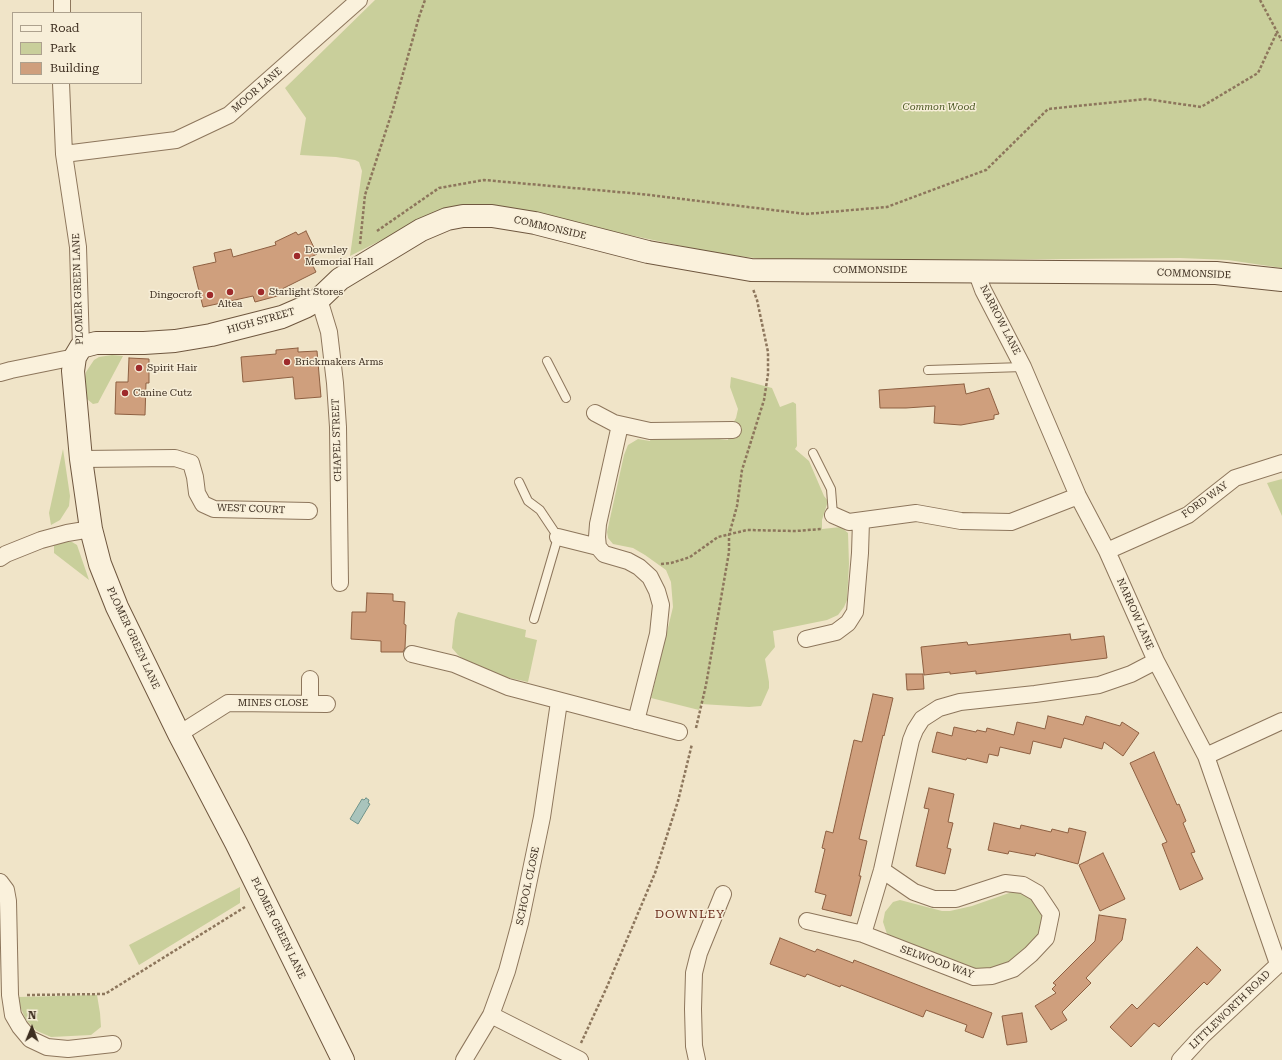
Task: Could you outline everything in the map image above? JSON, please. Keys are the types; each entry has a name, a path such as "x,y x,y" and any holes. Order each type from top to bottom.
{"street":[{"path":"62,0 62,12"},
{"name":"MOOR LANE","path":"64,154 176,140 229,115 359,0"},
{"name":"PLOMER GREEN LANE","path":"61,84 64,154 78,247 78,352 74,371 81,460 91,529 100,564 117,607 179,734 262,896 343,1060"},
{"name":"HIGH STREET","path":"78,352 96,343 144,343 175,341 211,335 282,317 319,300 340,279 359,266 421,230 447,219 463,216"},
{"name":"COMMONSIDE","path":"463,216 492,216 535,223 648,252 746,270 1216,273 1282,280"},
{"name":"NARROW LANE","path":"976,271 1023,367 1078,496 1107,551 1156,661 1206,756 1280,962"},
{"name":"CHAPEL STREET","path":"319,300 329,332 335,383 338,427 340,583"},
{"path":"0,373 78,352"},
{"path":"593,412 614,423 650,431 733,430"},
{"path":"620,425 598,524 598,547 604,554 628,561 639,567 650,577 657,591 661,605 658,634 636,721"},
{"name":"WEST COURT","path":"81,460 175,458 191,463 196,477 197,493 203,504 214,509 309,511"},
{"name":"FORD WAY","path":"1107,551 1188,515 1235,478 1282,463"},
{"path":"833,515 855,521 916,513 961,521 1011,522 1078,496"},
{"path":"806,639 836,632 848,623 855,612 860,553 855,521"},
{"path":"0,558 6,554 41,540 67,533 91,529"},
{"path":"558,537 598,547"},
{"path":"412,654 454,664 508,687 559,702 689,734"},
{"path":"863,934 882,870 912,740 915,730 922,719 939,708 960,702 1035,694 1098,685 1131,674 1156,661"},
{"path":"310,679 310,703"},
{"name":"SCHOOL CLOSE","path":"464,1060 491,1015 520,923 542,817 559,702"},
{"name":"MINES CLOSE","path":"179,734 228,703 327,704"},
{"path":"1206,756 1282,721"},
{"name":"SELWOOD WAY","path":"807,921 863,934 974,977 992,976 1013,969 1031,954 1046,938 1051,914 1037,893 1023,885 1005,883 956,899 934,899 914,892 882,870"},
{"path":"0,882 6,890 8,900 4,953 13,1015 20,1027 30,1039 47,1047 68,1049 113,1044"},
{"path":"693,1057 694,973 699,953 723,894"},
{"name":"LITTLEWORTH ROAD","path":"1180,1060 1280,962"},
{"path":"491,1015 577,1058"}],"lane":[{"path":"547,362 566,398"},
{"path":"928,370 1023,367"},
{"path":"813,453 831,489 833,515"},
{"path":"519,482 528,501 540,510 558,537 534,619"}],"path":[{"path":"359,266 365,195 425,0"},
{"path":"1260,0 1282,41"},
{"path":"372,234 440,188 484,180 641,194 806,214 887,207 986,170 1048,108 1146,99 1201,107 1258,73 1277,32"},
{"path":"360,243 366,239"},
{"path":"577,1058 655,873 678,801 689,734 706,685 728,552 729,535 737,506 742,470 764,400 768,374 768,352 757,300 746,270"},
{"path":"655,564 671,563 690,557 718,538 747,530 796,532 840,526 855,521"},
{"path":"10,995 105,994 262,896"}],"green space":[{"name":"Common Wood","path":"375,0 1282,0 1282,268 1228,260 1180,258 846,261 770,260 715,253 481,205 450,207 350,256 362,171 359,162 336,157 300,155 306,118 285,88"},
{"path":"112,355 123,356 98,403 93,404 87,399 85,393 86,372 94,360 99,357"},
{"path":"731,377 772,388 780,407 793,402 796,404 797,446 795,449 809,461 824,496 828,501 822,520 822,529 841,527 848,533 849,564 847,600 838,615 827,620 773,631 775,647 765,659 769,688 761,706 749,707 701,704 699,710 651,698 673,607 671,582 666,570 633,548 613,544 608,538 607,532 624,455 628,445 638,439 650,441 651,437 675,439 710,438 728,440 738,409 730,387"},
{"path":"63,449 70,496 69,506 60,520 51,525 49,513"},
{"path":"1282,479 1282,516 1267,483"},
{"path":"63,542 72,542 77,545 89,580 54,553 54,545"},
{"path":"458,612 526,630 525,637 537,640 528,682 496,675 471,665 458,655 452,648 455,620"},
{"path":"240,887 240,903 139,965 129,945"},
{"path":"1012,892 1023,892 1034,898 1044,910 1038,945 995,973 983,972 897,941 887,934 883,922 885,912 893,902 900,900 942,911 950,911 972,906"},
{"path":"97,995 101,1027 91,1035 51,1037 37,1031 26,1020 19,1004 19,997"}],"water":[{"path":"366,798 369,800 368,803 370,804 358,824 350,819 362,799 364,800"}],"building":[{"path":"306,231 317,254 309,258 316,272 280,290 281,295 255,302 253,296 203,307 193,267 216,262 214,253 231,249 233,257 276,245 275,242 296,232 298,235"},
{"path":"298,348 298,352 317,351 321,397 295,399 293,377 243,382 241,357 276,354 276,350"},
{"path":"129,358 149,359 149,383 146,383 145,415 115,414 116,382 128,382"},
{"path":"964,384 966,394 989,388 999,414 994,415 994,419 961,425 934,423 935,406 880,408 879,390"},
{"path":"367,593 393,594 393,601 405,602 404,624 406,625 405,648 403,652 381,652 381,641 351,639 352,612 366,612"},
{"path":"1070,634 1071,640 1104,636 1107,658 976,674 976,671 924,675 921,647 967,642 968,645"},
{"path":"906,674 923,674 924,689 907,690"},
{"path":"873,694 893,698 859,839 867,841 859,876 861,876 851,916 822,909 826,895 815,892 825,849 822,848 826,831 833,833 854,740 862,742"},
{"path":"1048,716 1083,725 1086,716 1120,726 1122,722 1139,733 1123,756 1104,742 1102,749 1064,738 1061,748 1033,741 1030,754 1000,747 998,756 989,754 987,763 932,752 937,732 952,736 954,727 976,732 977,730 986,732 987,728 1014,735 1017,722 1045,729"},
{"path":"1154,752 1177,805 1179,804 1186,821 1183,823 1195,852 1191,853 1203,879 1180,890 1162,844 1167,842 1130,763"},
{"path":"929,788 954,794 948,822 953,823 947,848 951,849 945,874 916,866 929,809 924,808"},
{"path":"994,823 1020,829 1021,825 1051,832 1052,829 1068,833 1069,828 1086,832 1078,864 1036,853 1035,856 1009,851 1008,854 988,850"},
{"path":"1103,853 1125,899 1100,911 1079,865"},
{"path":"1099,915 1126,919 1122,940 1086,978 1091,983 1062,1012 1067,1020 1051,1030 1035,1006 1056,993 1052,989 1056,985 1053,983 1095,941"},
{"path":"780,938 815,952 817,949 853,963 854,960 992,1013 983,1038 965,1031 967,1025 926,1010 923,1017 841,985 840,987 807,974 805,977 770,964"},
{"path":"1197,947 1221,970 1207,985 1204,982 1159,1027 1154,1023 1131,1047 1110,1027 1132,1004 1137,1009"},
{"path":"1022,1013 1027,1042 1007,1045 1002,1016"}],"place":[{"name":"Downley Memorial Hall","path":"297,256"},
{"name":"Altea","path":"230,292"},
{"name":"Starlight Stores","path":"261,292"},
{"name":"Dingocroft","path":"210,295"},
{"name":"Brickmakers Arms","path":"287,362"},
{"name":"Spirit Hair","path":"139,368"},
{"name":"Canine Cutz","path":"125,393"}],"district":[{"name":"DOWNLEY","path":"690,914"}]}
